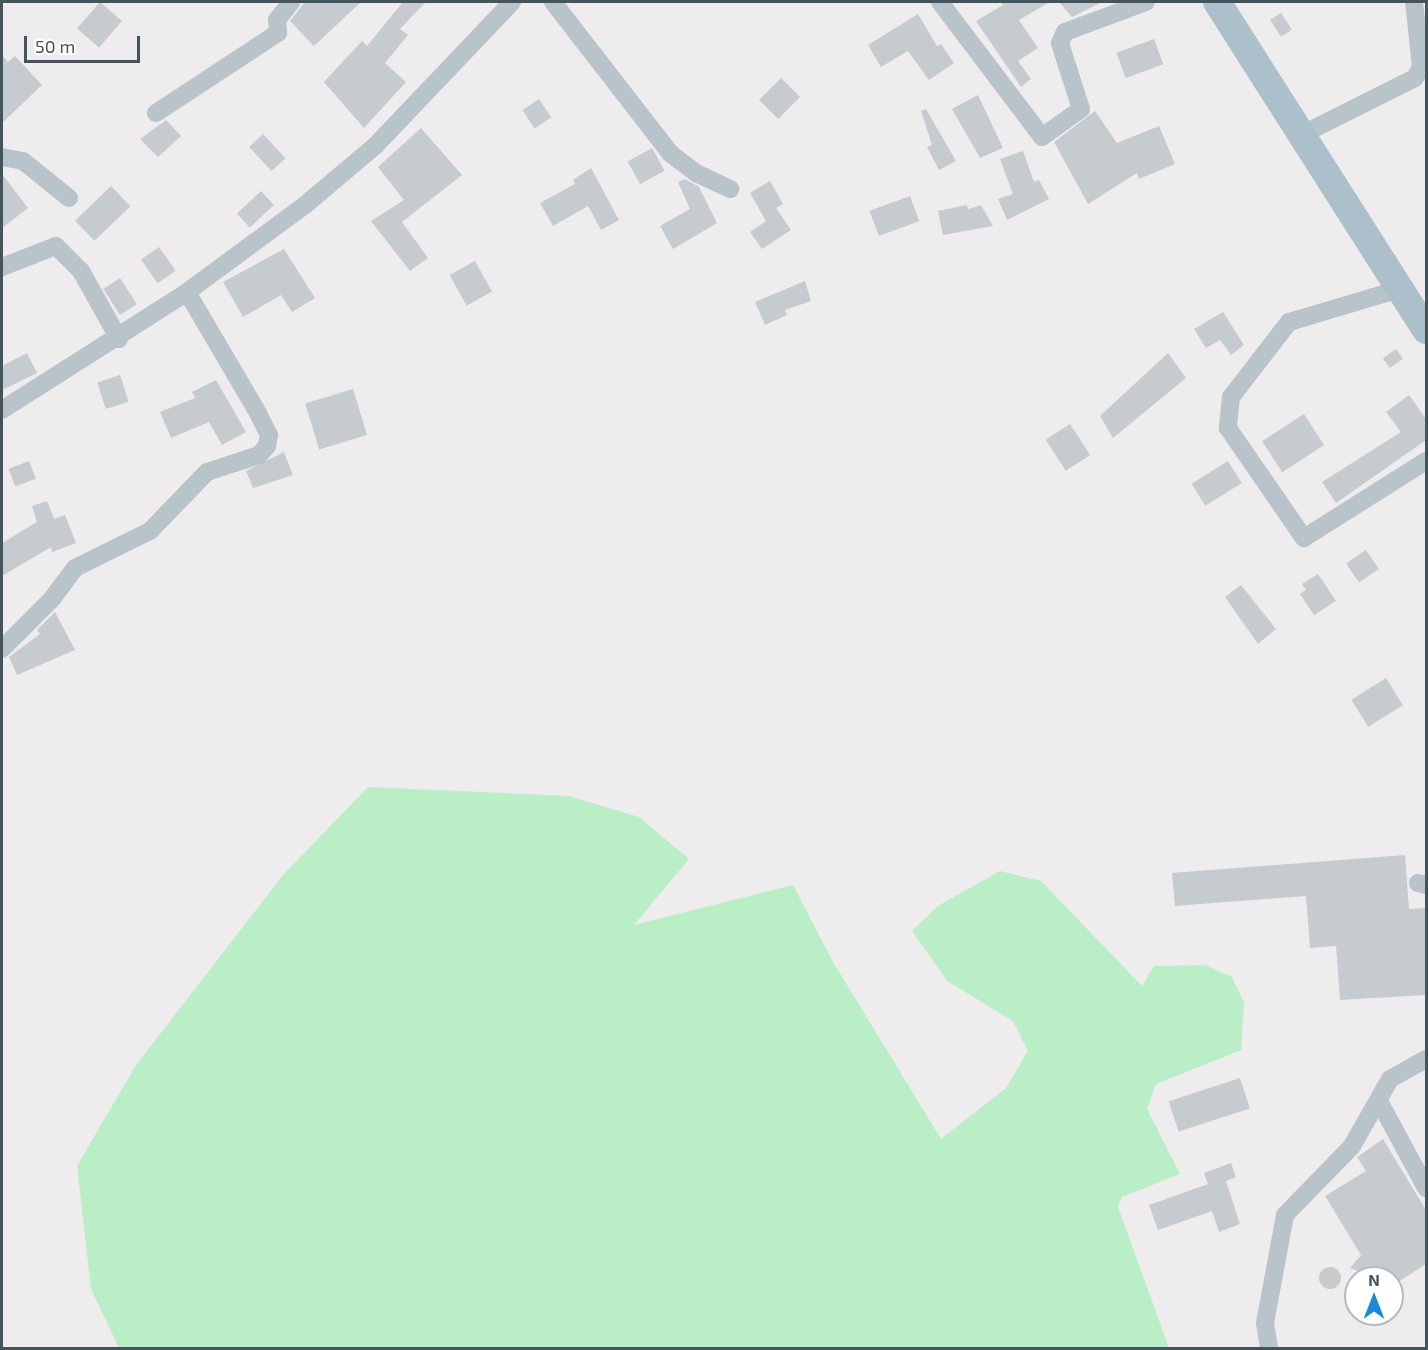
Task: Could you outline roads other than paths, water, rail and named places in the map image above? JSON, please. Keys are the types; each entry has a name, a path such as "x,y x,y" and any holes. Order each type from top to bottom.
{"main road":[{"path":"1217,2 1426,330"}],"street":[{"path":"156,113 278,33 277,20 291,2"},
{"path":"2,410 119,339 187,292 375,146 512,2"},
{"path":"553,2 671,154 696,173 731,189"},
{"path":"940,2 1042,137 1081,109 1060,43 1065,32 1146,2"},
{"path":"1301,135 1415,78 1421,67 1414,2"},
{"path":"2,157 23,161 69,198"},
{"path":"2,267 56,246 81,271 119,339"},
{"path":"1400,289 1289,322 1231,397 1228,428 1304,538 1426,461"},
{"path":"2,649 51,600 75,568 150,531 207,472 259,455 267,446 269,435 258,413 187,292"},
{"path":"1269,1348 1265,1323 1285,1215 1352,1146 1390,1079 1426,1059"},
{"path":"1379,1101 1426,1188"},
{"path":"1265,1323 1275,1348"}]}
